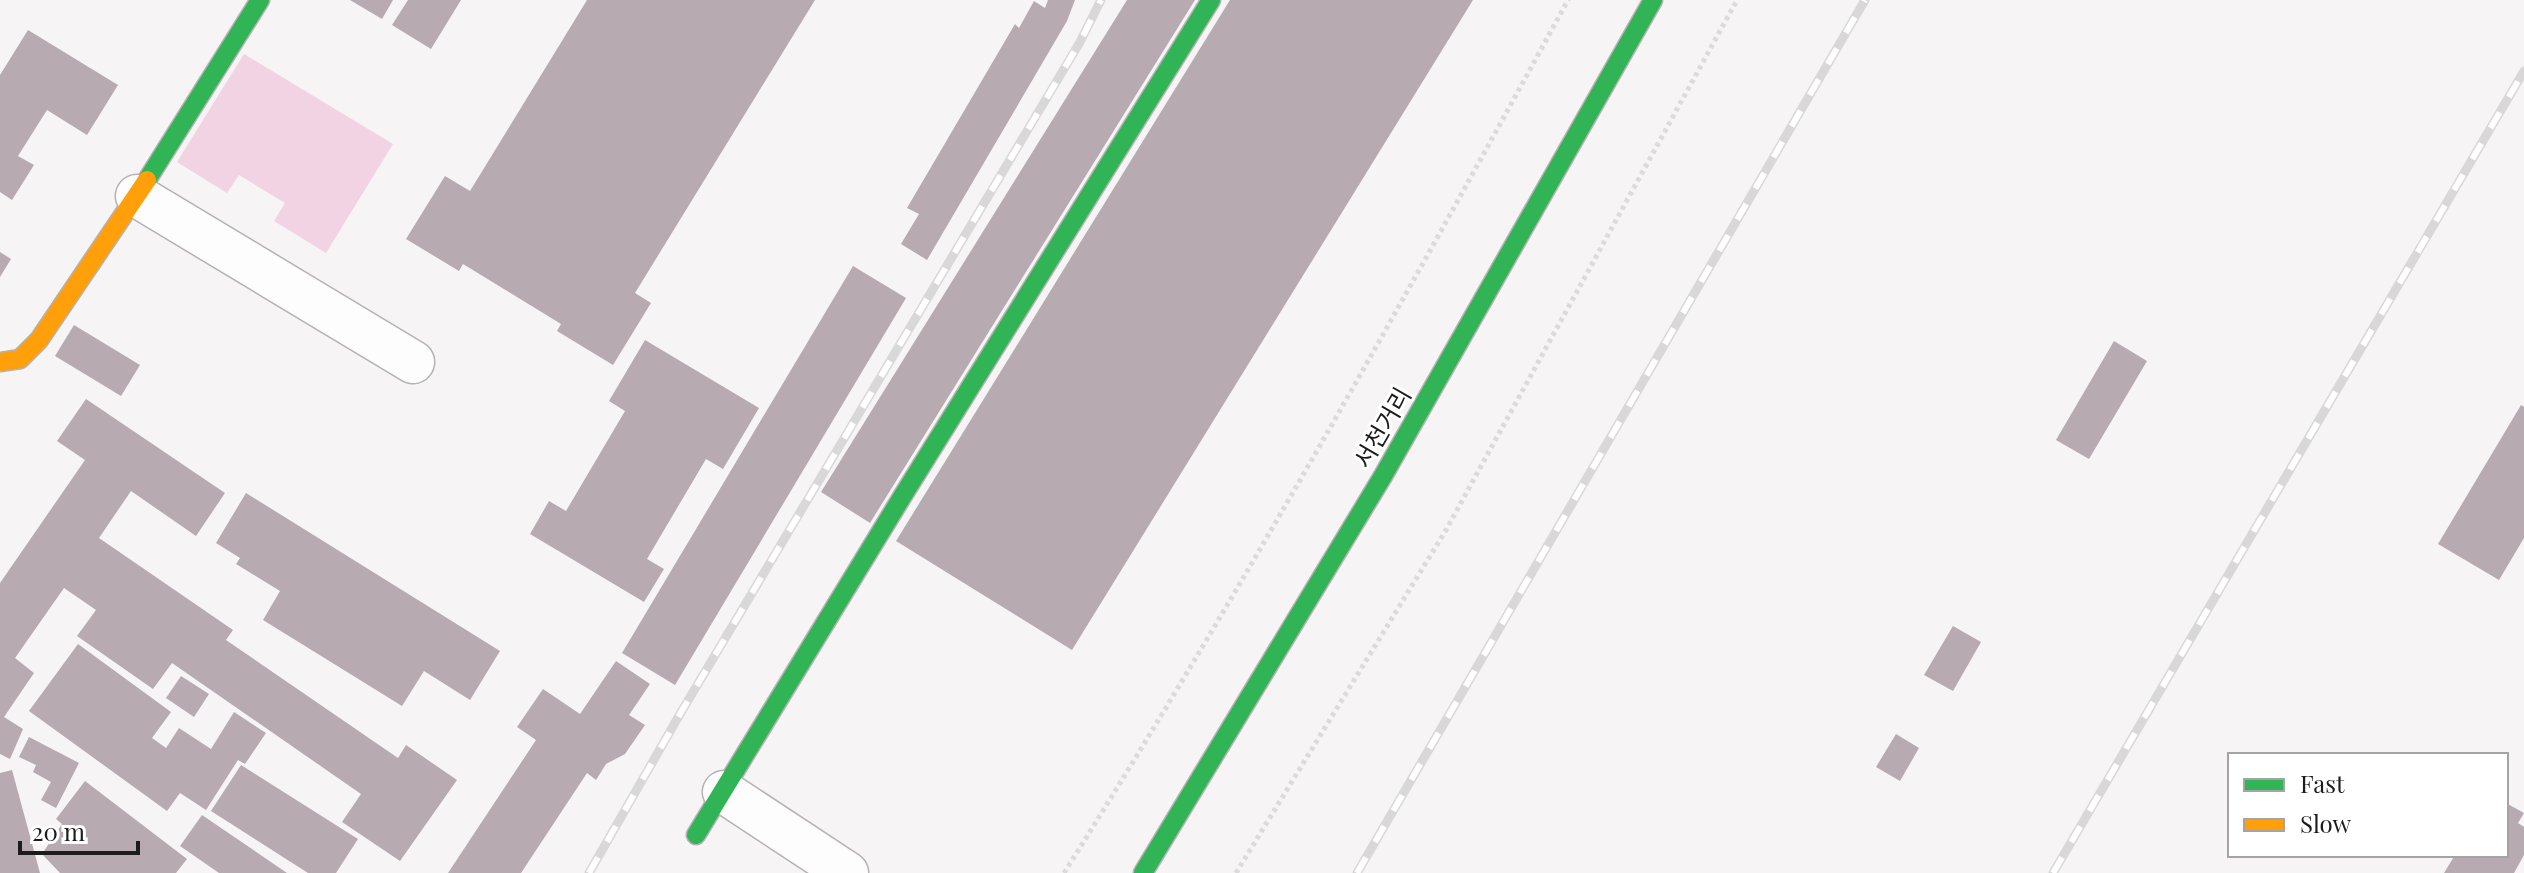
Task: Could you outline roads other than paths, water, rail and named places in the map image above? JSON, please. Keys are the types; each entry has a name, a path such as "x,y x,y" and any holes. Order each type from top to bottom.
{"street":[{"path":"0,362 20,359 39,340 137,196 260,0"},
{"path":"696,835 1211,0"},
{"name":"서천거리","path":"1143,873 1383,476 1653,0"},
{"path":"137,196 413,362"},
{"path":"724,792 847,873"}],"railway":[{"path":"589,873 680,714 1080,42 1101,0"},
{"path":"1357,873 1865,0"},
{"path":"2053,873 2524,71"}]}
